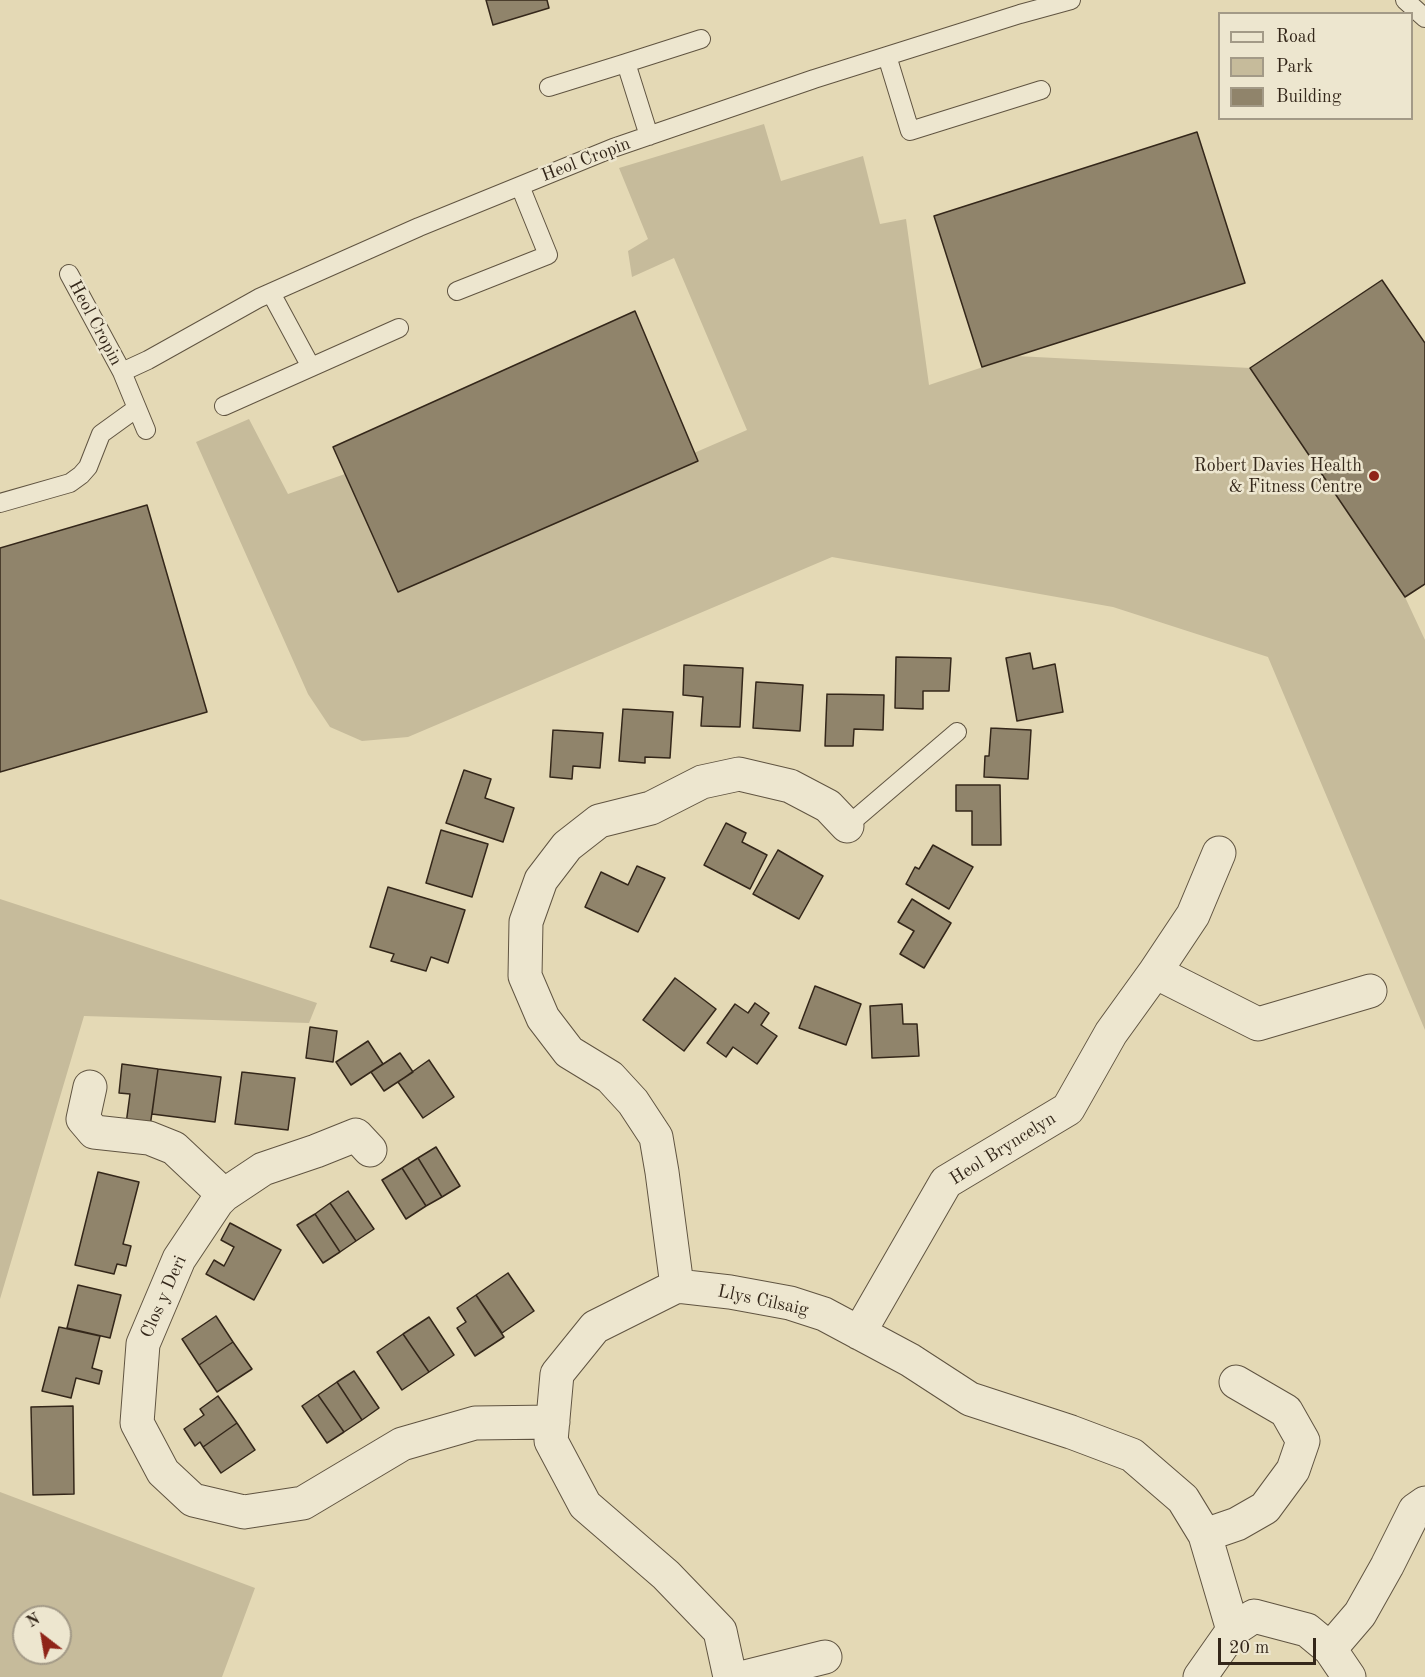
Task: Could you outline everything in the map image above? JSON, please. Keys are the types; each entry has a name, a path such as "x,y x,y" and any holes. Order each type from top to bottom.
{"street":[{"path":"730,1677 720,1630 666,1575 585,1505 551,1441 557,1374 595,1327 677,1286 656,1137 633,1102 610,1077 569,1052 543,1018 525,976 526,922 541,880 567,846 599,821 651,808 702,782 739,774 790,786 828,806 847,826"},
{"name":"Heol Bryncelyn","path":"859,1333 946,1182 1068,1109 1111,1033 1193,915 1219,853"},
{"path":"1155,972 1258,1024 1370,991"},
{"path":"90,1087 83,1119 94,1132 149,1138 174,1148 224,1195"},
{"name":"Clos y Deri","path":"370,1150 356,1135 262,1169 217,1202 179,1258 143,1344 137,1423 163,1472 194,1500 244,1512 303,1503 402,1444 475,1423 553,1422"},
{"name":"Llys Cilsaig","path":"677,1286 730,1292 790,1303 824,1314 910,1360 970,1399 1071,1432 1132,1455 1183,1499 1205,1535 1233,1630"},
{"path":"1205,1535 1237,1524 1265,1508 1293,1470 1303,1441 1286,1411 1236,1382"},
{"path":"1330,1649 1360,1614 1387,1566 1414,1510 1425,1503"},
{"path":"1200,1677 1233,1630 1254,1617 1307,1630 1330,1649 1349,1677"},
{"path":"745,1677 825,1657"}],"lane":[{"name":"Heol Cropin","path":"122,372 271,293 419,227 613,148 814,79 887,57 1018,7 1071,0"},
{"path":"1406,0 1425,18"},
{"path":"549,87 701,39"},
{"path":"887,57 910,130 1041,90"},
{"path":"626,63 649,136"},
{"path":"457,291 548,255 520,186"},
{"name":"Heol Cropin","path":"69,274 122,372 146,429"},
{"path":"271,293 310,367"},
{"path":"224,406 399,328"},
{"path":"0,503 70,483 81,476 88,467 101,434 137,408"},
{"path":"847,826 957,732"}],"green space":[{"path":"764,124 781,181 863,156 880,224 906,219 929,385 1016,356 1250,368 1405,597 1425,640 1425,1030 1268,657 1113,607 832,557 408,737 362,741 330,727 308,694 196,442 249,419 288,494 345,474 398,592 697,461 694,453 747,430 674,258 632,277 628,251 648,239 619,168"},
{"path":"0,899 317,1003 309,1023 84,1016 0,1299"},
{"path":"0,1492 255,1588 222,1677 0,1677"}],"building":[{"path":"486,0 547,0 549,8 493,25"},
{"path":"1197,132 1245,283 982,367 934,216"},
{"name":"Robert Davies Health & Fitness Centre","path":"1382,280 1425,343 1425,584 1405,597 1250,368"},
{"path":"635,311 698,461 398,592 333,447"},
{"path":"147,505 207,712 0,772 0,548"},
{"path":"1030,653 1033,669 1055,664 1063,712 1017,721 1006,658"},
{"path":"896,657 951,658 949,691 923,691 923,709 895,708"},
{"path":"684,665 743,668 740,727 701,726 703,697 683,695"},
{"path":"756,682 803,685 800,731 753,728"},
{"path":"827,694 884,695 883,730 854,729 853,746 825,746"},
{"path":"623,709 673,712 670,758 645,757 645,763 619,761"},
{"path":"991,728 1031,730 1028,779 984,777 985,756 989,756"},
{"path":"553,730 603,733 600,768 573,766 572,779 550,777"},
{"path":"464,770 491,779 485,798 514,808 503,842 446,823"},
{"path":"956,785 1000,785 1001,845 972,845 972,811 956,811"},
{"path":"726,823 746,833 742,842 767,855 750,889 704,865"},
{"path":"441,830 488,844 472,897 426,883"},
{"path":"933,845 973,867 949,909 906,884 915,867 919,869"},
{"path":"778,850 823,876 799,919 753,894"},
{"path":"637,866 665,878 638,932 585,907 601,872 628,885"},
{"path":"388,887 465,910 448,963 431,957 426,971 391,961 394,954 370,947"},
{"path":"912,899 951,923 924,968 900,954 914,931 898,922"},
{"path":"675,978 716,1009 684,1051 643,1020"},
{"path":"815,986 861,1004 846,1045 799,1028"},
{"path":"755,1003 769,1013 761,1025 777,1036 757,1064 733,1047 726,1057 707,1043 735,1004 748,1013"},
{"path":"902,1004 903,1024 917,1024 919,1056 872,1058 870,1006"},
{"path":"310,1027 337,1031 333,1062 306,1058"},
{"path":"368,1041 383,1064 351,1085 336,1062"},
{"path":"400,1053 413,1072 384,1091 371,1072"},
{"path":"429,1060 454,1097 423,1118 398,1082"},
{"path":"122,1064 158,1069 150,1127 126,1124 130,1094 119,1093"},
{"path":"158,1069 221,1077 215,1122 152,1114"},
{"path":"242,1072 295,1078 288,1130 235,1124"},
{"path":"436,1147 460,1186 442,1197 418,1158"},
{"path":"418,1158 442,1197 426,1206 402,1168"},
{"path":"402,1168 426,1206 406,1219 382,1180"},
{"path":"98,1172 139,1182 123,1244 131,1246 126,1266 117,1264 114,1274 75,1265"},
{"path":"348,1191 374,1229 356,1241 330,1203"},
{"path":"330,1203 356,1241 340,1252 315,1214"},
{"path":"315,1214 340,1252 323,1263 297,1225"},
{"path":"230,1223 281,1250 254,1300 206,1274 214,1260 224,1266 234,1247 221,1240"},
{"path":"508,1273 534,1311 502,1333 476,1295"},
{"path":"78,1285 121,1295 110,1338 67,1328"},
{"path":"476,1295 504,1337 475,1356 457,1328 466,1322 457,1308"},
{"path":"216,1316 233,1342 199,1365 182,1339"},
{"path":"429,1317 454,1355 429,1372 403,1334"},
{"path":"59,1327 100,1336 92,1368 102,1371 99,1384 76,1378 71,1398 42,1391"},
{"path":"403,1334 429,1372 402,1390 377,1352"},
{"path":"233,1342 252,1369 217,1392 199,1365"},
{"path":"354,1371 379,1408 362,1420 337,1382"},
{"path":"337,1382 362,1420 344,1432 318,1395"},
{"path":"318,1395 344,1432 327,1443 302,1406"},
{"path":"218,1396 237,1423 203,1447 200,1442 195,1446 184,1429 204,1415 200,1409"},
{"path":"73,1406 74,1494 33,1495 31,1407"},
{"path":"237,1423 255,1450 221,1473 203,1447"}],"place":[{"name":"Robert Davies Health & Fitness Centre","path":"1374,476"}]}
